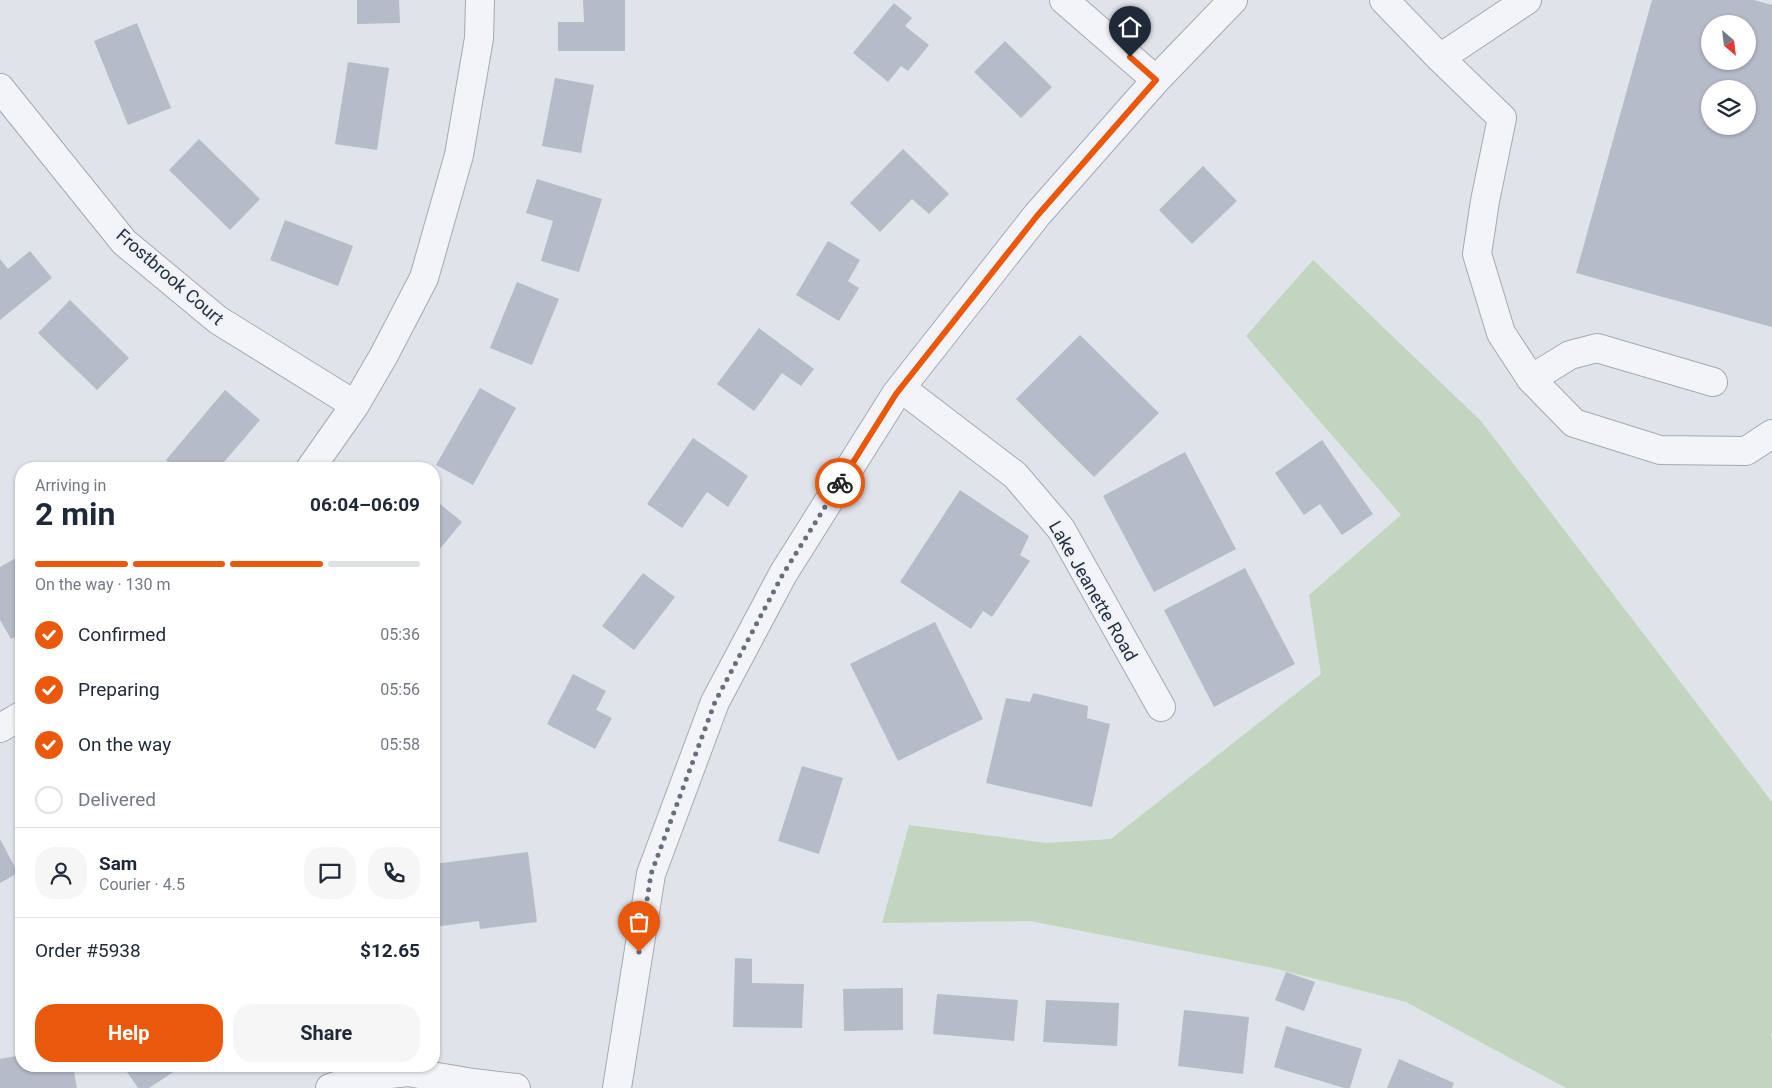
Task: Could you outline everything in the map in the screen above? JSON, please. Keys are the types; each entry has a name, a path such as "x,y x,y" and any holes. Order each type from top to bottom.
{"street":[{"path":"315,462 355,405 384,355 424,278 459,155 479,38 480,0"},
{"path":"1064,0 1156,80"},
{"path":"617,1088 651,874 715,702 783,574 901,388 1037,216 1156,80 1233,0"},
{"path":"1384,0 1502,118 1484,201 1477,254 1501,333 1531,380 1574,423 1660,450 1746,451 1772,434"},
{"path":"1440,58 1527,0"},
{"name":"Frostbrook Court","path":"0,88 124,242 218,320 355,405"},
{"path":"1531,380 1570,355 1597,348 1713,382"},
{"name":"Lake Jeanette Road","path":"901,388 1015,475 1060,529 1160,707"},
{"path":"0,728 15,719"},
{"path":"330,1088 363,1077 408,1072 472,1083 516,1088"}],"green space":[{"path":"1313,260 1481,421 1772,802 1772,1088 1566,1088 1406,1002 1273,968 1030,921 882,923 909,825 1046,843 1111,839 1321,674 1309,595 1401,515 1246,336"}],"building":[{"path":"357,0 399,0 400,23 357,24"},
{"path":"583,0 625,0 625,51 558,51 558,22 584,22"},
{"path":"1652,0 1754,0 1772,5 1772,327 1576,273"},
{"path":"894,3 912,18 905,26 929,45 908,71 901,66 888,82 853,53"},
{"path":"137,23 171,108 128,125 94,41"},
{"path":"1005,41 1052,87 1021,118 974,72"},
{"path":"348,62 389,68 377,150 335,144"},
{"path":"555,78 594,85 581,153 542,146"},
{"path":"199,139 260,199 230,230 169,170"},
{"path":"903,149 949,194 929,214 912,199 880,232 850,203"},
{"path":"1203,166 1237,201 1192,244 1159,210"},
{"path":"537,179 602,199 579,272 541,261 553,221 526,213"},
{"path":"285,220 353,246 338,286 270,260"},
{"path":"828,241 860,260 848,281 859,288 839,321 796,295"},
{"path":"30,251 52,278 0,320 0,259 8,269"},
{"path":"517,282 559,299 532,365 490,348"},
{"path":"70,300 129,358 97,390 38,333"},
{"path":"759,328 814,369 801,386 782,373 754,411 717,384"},
{"path":"1080,335 1159,413 1094,477 1016,399"},
{"path":"480,388 516,408 473,485 440,467 440,462 438,462"},
{"path":"225,390 260,420 224,462 168,462 166,460"},
{"path":"693,438 748,476 728,507 707,492 682,528 647,504"},
{"path":"1322,440 1373,514 1342,535 1320,504 1304,515 1275,473"},
{"path":"1185,452 1236,549 1154,592 1103,496"},
{"path":"960,490 1029,536 1020,555 1030,561 992,617 983,611 971,629 900,582"},
{"path":"440,504 462,522 440,549"},
{"path":"15,558 15,637 11,639 0,620 0,567"},
{"path":"1245,568 1295,664 1214,707 1164,610"},
{"path":"643,573 675,597 634,650 602,626"},
{"path":"935,622 983,719 898,761 850,664"},
{"path":"573,674 606,691 596,710 612,718 595,749 547,724"},
{"path":"1033,693 1088,706 1087,718 1110,724 1092,807 986,783 1006,698 1030,702"},
{"path":"802,766 843,778 819,854 778,841"},
{"path":"0,839 15,867 15,875 0,883"},
{"path":"528,852 537,922 480,929 479,921 440,926 440,863"},
{"path":"735,958 752,959 752,983 804,984 802,1028 733,1027"},
{"path":"1286,972 1315,982 1304,1011 1275,1000"},
{"path":"903,988 903,1030 844,1031 843,989"},
{"path":"937,994 1018,1000 1014,1041 933,1034"},
{"path":"1046,1000 1119,1003 1117,1046 1043,1042"},
{"path":"1184,1010 1249,1017 1243,1074 1178,1066"},
{"path":"1286,1026 1362,1049 1350,1088 1344,1088 1274,1067"},
{"path":"15,1056 15,1072 74,1072 77,1088 0,1088 0,1059"},
{"path":"1399,1059 1454,1083 1452,1088 1387,1088"},
{"path":"127,1072 173,1072 149,1088 138,1088"}],"way so far":[{"path":"639,952 651,874 715,702 783,574 840,483"}],"route":[{"path":"840,483 896,394 1037,216 1156,80 1130,57"}]}
